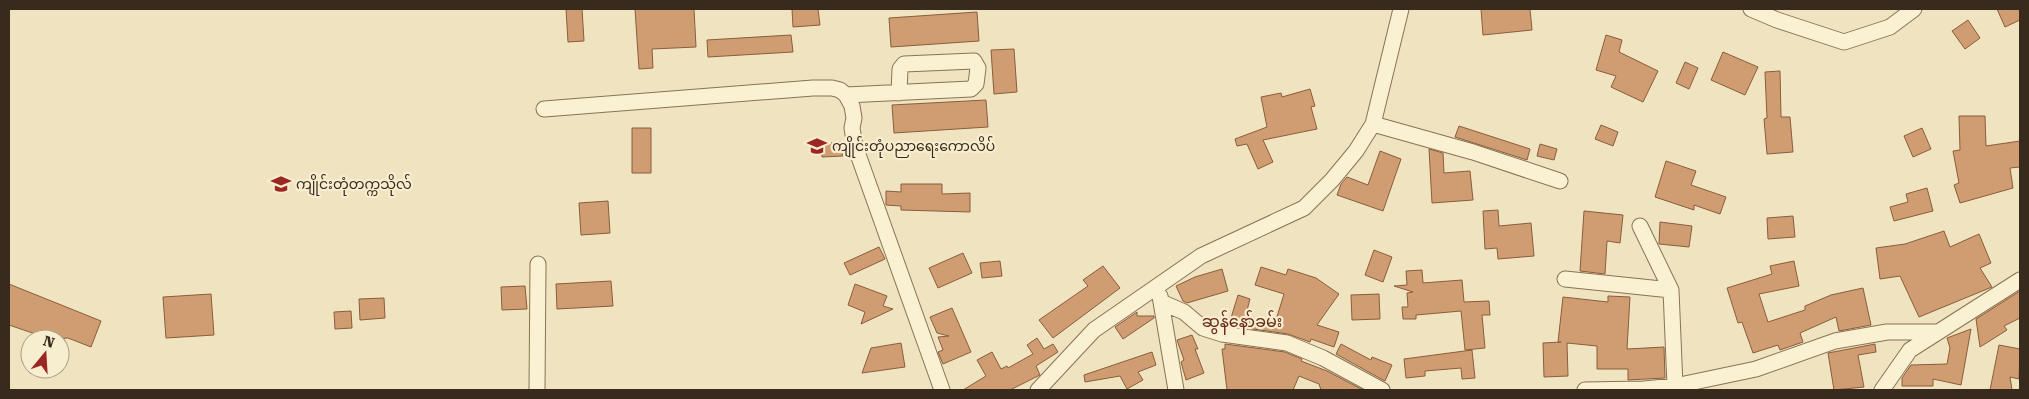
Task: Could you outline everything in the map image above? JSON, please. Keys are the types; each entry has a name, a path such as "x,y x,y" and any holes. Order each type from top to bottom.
{"street":[{"path":"1038,390 1094,330 1201,256 1304,208 1332,180 1356,151 1374,124 1401,9"},
{"path":"1751,9 1777,20 1844,42 1890,27 1914,9"},
{"path":"846,95 899,93 971,89 976,84 978,68 974,61 904,64 900,69 899,93"},
{"path":"544,109 813,88 840,90 846,95 852,106 854,118 852,128 855,146 942,390"},
{"path":"1374,124 1473,152 1560,181"},
{"path":"1640,226 1671,290 1675,386"},
{"path":"538,264 538,390"},
{"path":"1565,279 1671,290"},
{"path":"1882,390 1910,350 2020,280"},
{"path":"1158,286 1176,390"},
{"path":"1161,302 1184,312 1203,328 1287,343 1323,358 1382,390"},
{"path":"1584,390 1645,390 1675,386 1756,369 1835,341 1887,332 1938,332"}],"building":[{"path":"566,9 582,9 584,41 568,42"},
{"path":"635,9 694,9 696,47 652,49 653,68 639,69"},
{"path":"792,9 818,9 820,25 793,27"},
{"path":"1481,9 1530,9 1532,30 1483,35"},
{"path":"1997,9 2020,9 2020,20 2005,27"},
{"path":"977,12 979,41 891,47 889,18"},
{"path":"1968,20 1980,38 1965,49 1952,31"},
{"path":"791,35 793,52 708,57 707,40"},
{"path":"1606,35 1622,40 1619,52 1658,71 1643,102 1611,87 1616,76 1596,70"},
{"path":"1014,49 1017,92 994,94 991,50"},
{"path":"1723,52 1758,67 1745,95 1711,80"},
{"path":"1685,62 1698,68 1689,89 1676,83"},
{"path":"1780,71 1781,117 1790,117 1793,152 1767,154 1764,119 1767,118 1765,72"},
{"path":"1310,89 1315,106 1311,107 1317,129 1263,140 1273,162 1258,169 1247,144 1237,146 1235,139 1267,127 1261,97 1281,93 1282,97"},
{"path":"986,100 988,127 894,133 892,105"},
{"path":"1959,116 1985,116 1986,146 2020,141 2020,167 2010,168 2013,188 1960,203 1954,185 1959,183 1953,151 1960,150"},
{"path":"1601,125 1618,132 1613,146 1595,139"},
{"path":"1459,126 1530,149 1527,160 1455,137"},
{"path":"632,128 651,128 651,173 632,173"},
{"path":"1922,128 1931,149 1913,157 1904,136"},
{"path":"841,142 843,156 822,157 821,144"},
{"path":"1540,144 1557,149 1554,160 1537,156"},
{"path":"1429,149 1443,153 1444,173 1470,171 1473,200 1432,203"},
{"path":"1380,151 1401,159 1383,211 1337,195 1341,184 1347,177 1368,185"},
{"path":"1666,161 1696,171 1691,185 1726,197 1720,214 1694,205 1694,210 1655,197"},
{"path":"901,184 942,184 942,194 970,193 970,212 901,210 901,206 886,205 886,191 901,192"},
{"path":"1927,188 1933,211 1894,221 1890,207 1908,202 1906,194"},
{"path":"608,201 610,233 581,235 579,203"},
{"path":"1498,210 1499,226 1531,223 1534,256 1498,259 1497,248 1485,249 1483,211"},
{"path":"1584,211 1623,215 1620,243 1607,241 1605,274 1580,271"},
{"path":"1793,216 1795,237 1768,239 1767,218"},
{"path":"1660,222 1692,226 1689,247 1659,244"},
{"path":"1944,231 1950,247 1979,234 1991,263 1980,268 1992,287 1919,317 1900,276 1880,279 1876,248 1905,244"},
{"path":"879,247 885,259 850,275 844,263"},
{"path":"1374,250 1392,257 1383,282 1365,275"},
{"path":"963,253 972,273 938,288 929,268"},
{"path":"1000,261 1002,276 982,278 980,263"},
{"path":"1794,261 1799,286 1759,294 1768,322 1805,310 1805,306 1831,295 1863,288 1871,325 1839,331 1836,317 1800,333 1803,342 1780,350 1778,345 1753,353 1742,322 1738,323 1727,288 1772,274 1770,266"},
{"path":"1103,266 1120,288 1053,338 1039,320 1088,286 1083,280"},
{"path":"1261,267 1286,275 1288,269 1316,278 1339,294 1317,325 1339,332 1334,347 1311,339 1310,342 1288,334 1225,325 1225,318 1231,318 1238,295 1250,299 1244,322 1276,320 1284,294 1255,285"},
{"path":"1222,269 1228,291 1187,303 1183,301 1176,286 1195,277"},
{"path":"1422,270 1423,283 1462,280 1464,302 1489,301 1490,315 1482,315 1485,348 1465,350 1461,311 1416,315 1416,319 1403,319 1402,307 1408,307 1407,293 1413,292 1394,286 1407,285 1406,271"},
{"path":"611,281 613,306 557,309 556,284"},
{"path":"9,284 101,321 91,347 70,339 70,329 21,329 9,325"},
{"path":"855,284 887,296 883,306 893,309 861,324 865,312 848,305"},
{"path":"525,286 527,309 502,310 501,287"},
{"path":"2020,291 2020,318 2004,326 2007,330 1980,347 1976,319"},
{"path":"211,294 214,335 166,338 163,297"},
{"path":"1379,294 1380,319 1352,320 1351,295"},
{"path":"1608,296 1630,297 1627,349 1664,347 1665,378 1628,380 1628,369 1597,369 1597,346 1567,343 1568,376 1544,377 1543,343 1561,342 1558,342 1563,297 1608,302"},
{"path":"384,298 385,318 360,320 359,299"},
{"path":"952,308 971,352 943,364 938,352 943,350 938,337 949,336 937,333 930,317"},
{"path":"351,311 352,328 335,329 334,312"},
{"path":"1137,312 1137,316 1154,316 1154,318 1123,339 1115,327"},
{"path":"1971,329 1961,385 1933,379 1933,386 1902,386 1902,378 1911,365 1947,364 1950,348 1947,338"},
{"path":"1192,335 1198,349 1195,349 1204,373 1186,380 1181,362 1184,360 1177,340"},
{"path":"1037,338 1044,349 1053,344 1058,352 1036,366 1040,375 1010,390 963,390 986,376 977,360 992,352 1001,369 1007,366 1008,368 1033,354 1027,345"},
{"path":"901,343 905,367 862,373 871,348"},
{"path":"1225,344 1285,352 1363,390 1321,390 1319,384 1299,376 1293,390 1227,390 1222,349 1225,349"},
{"path":"1341,344 1371,360 1372,357 1392,365 1385,381 1336,354"},
{"path":"1875,344 1876,352 1858,355 1864,387 1834,390 1828,353"},
{"path":"1999,345 2020,349 2019,379 2010,377 2012,390 1990,390"},
{"path":"1472,350 1475,378 1462,379 1461,368 1425,371 1425,376 1406,378 1404,359"},
{"path":"1152,352 1156,365 1138,372 1143,380 1127,389 1120,376 1085,382 1084,375"}],"place":[{"name":"ကျိုင်းတုံပညာရေးကောလိပ်","path":"817,146"},
{"name":"ကျိုင်းတုံတက္ကသိုလ်","path":"281,184"}],"district":[{"name":"ဆွန်နော်ခမ်း","path":"1242,321"}]}
